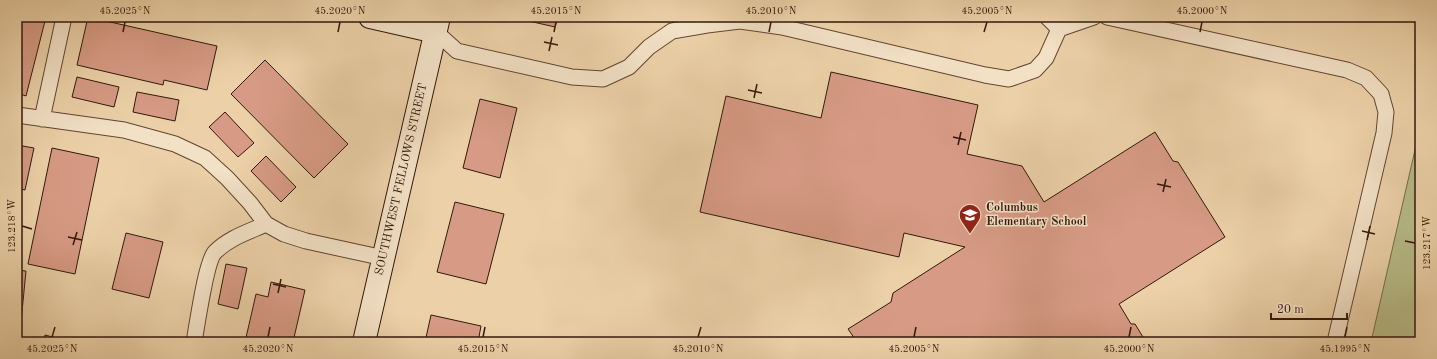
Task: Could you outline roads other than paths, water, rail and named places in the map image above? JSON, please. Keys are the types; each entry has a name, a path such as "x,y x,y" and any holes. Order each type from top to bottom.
{"street":[{"path":"370,17 438,25"},
{"name":"SOUTHWEST FELLOWS STREET","path":"364,342 438,25"}],"lane":[{"path":"42,119 64,17"},
{"path":"438,25 457,51 572,77 603,79 629,67 650,47 672,31 680,17"},
{"path":"1047,17 1059,29"},
{"path":"672,31 707,24 740,21 782,28 977,74 1009,79 1035,70 1046,58 1059,29 1094,17"},
{"path":"1107,17 1347,70 1366,78 1381,94 1386,112 1384,133 1336,342"},
{"path":"17,115 124,130 175,144 205,158 227,178 250,203 266,224 284,234 306,241 384,258"},
{"path":"194,342 207,271 213,254 231,240 266,224"}],"place":[{"name":"Columbus Elementary School","path":"970,234"}]}
